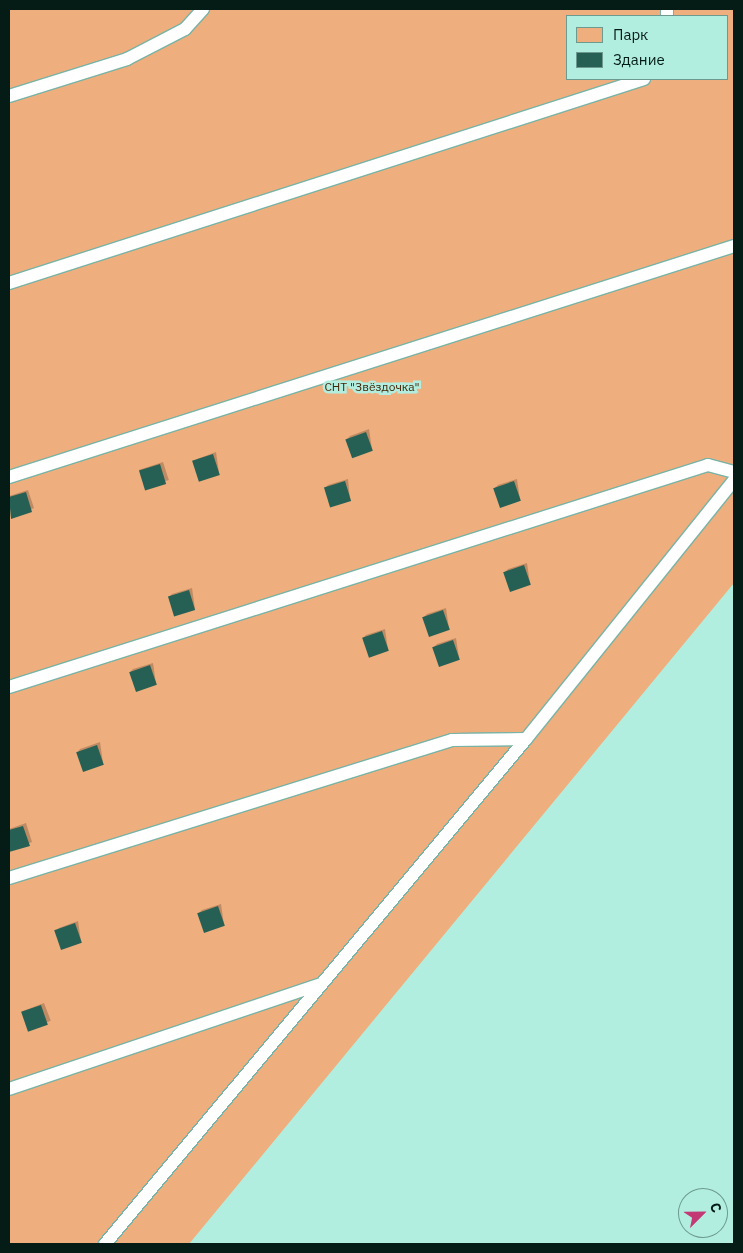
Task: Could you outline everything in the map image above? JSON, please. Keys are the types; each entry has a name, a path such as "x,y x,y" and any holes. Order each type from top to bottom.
{"lane":[{"path":"9,96 127,59 185,29 203,9"},
{"path":"9,283 641,80"},
{"path":"9,476 734,246"},
{"path":"9,688 708,465 734,472"},
{"path":"104,1244 526,739 734,480"},
{"path":"9,878 452,740 526,739"},
{"path":"9,1089 321,984"}],"green space":[{"name":"СНТ \"Звёздочка\"","path":"9,9 734,9 734,583 189,1244 9,1244"}],"building":[{"path":"366,432 373,451 352,458 345,440"},
{"path":"213,454 220,475 199,482 192,461"},
{"path":"160,464 166,484 145,491 139,470"},
{"path":"345,481 351,501 330,508 324,487"},
{"path":"514,481 521,501 500,508 493,488"},
{"path":"26,492 32,512 11,519 9,497"},
{"path":"524,565 531,585 510,592 503,572"},
{"path":"189,590 195,610 174,617 168,596"},
{"path":"443,610 450,630 429,637 422,617"},
{"path":"382,631 389,651 369,658 362,638"},
{"path":"453,640 460,660 439,667 432,647"},
{"path":"150,665 157,685 136,692 129,672"},
{"path":"97,745 104,765 83,772 76,752"},
{"path":"23,826 30,846 9,852 9,830"},
{"path":"218,906 225,926 204,933 197,913"},
{"path":"75,923 82,943 61,950 54,930"},
{"path":"41,1005 48,1025 28,1032 21,1012"}]}
